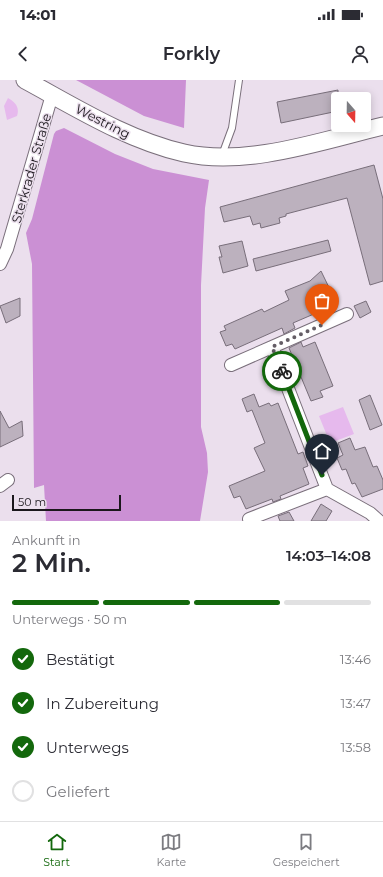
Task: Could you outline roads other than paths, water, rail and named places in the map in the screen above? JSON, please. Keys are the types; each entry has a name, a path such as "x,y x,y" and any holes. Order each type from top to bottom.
{"main road":[{"name":"Westring","path":"24,80 135,137 185,153 221,156"},
{"path":"221,156 283,150 383,126"}],"street":[{"name":"Sterkrader Straße","path":"0,264 7,249 59,98"},
{"path":"231,365 347,314"},
{"path":"272,347 327,489 370,513 379,521"},
{"path":"249,519 327,489"}],"lane":[{"path":"221,156 232,128 239,80"}]}
